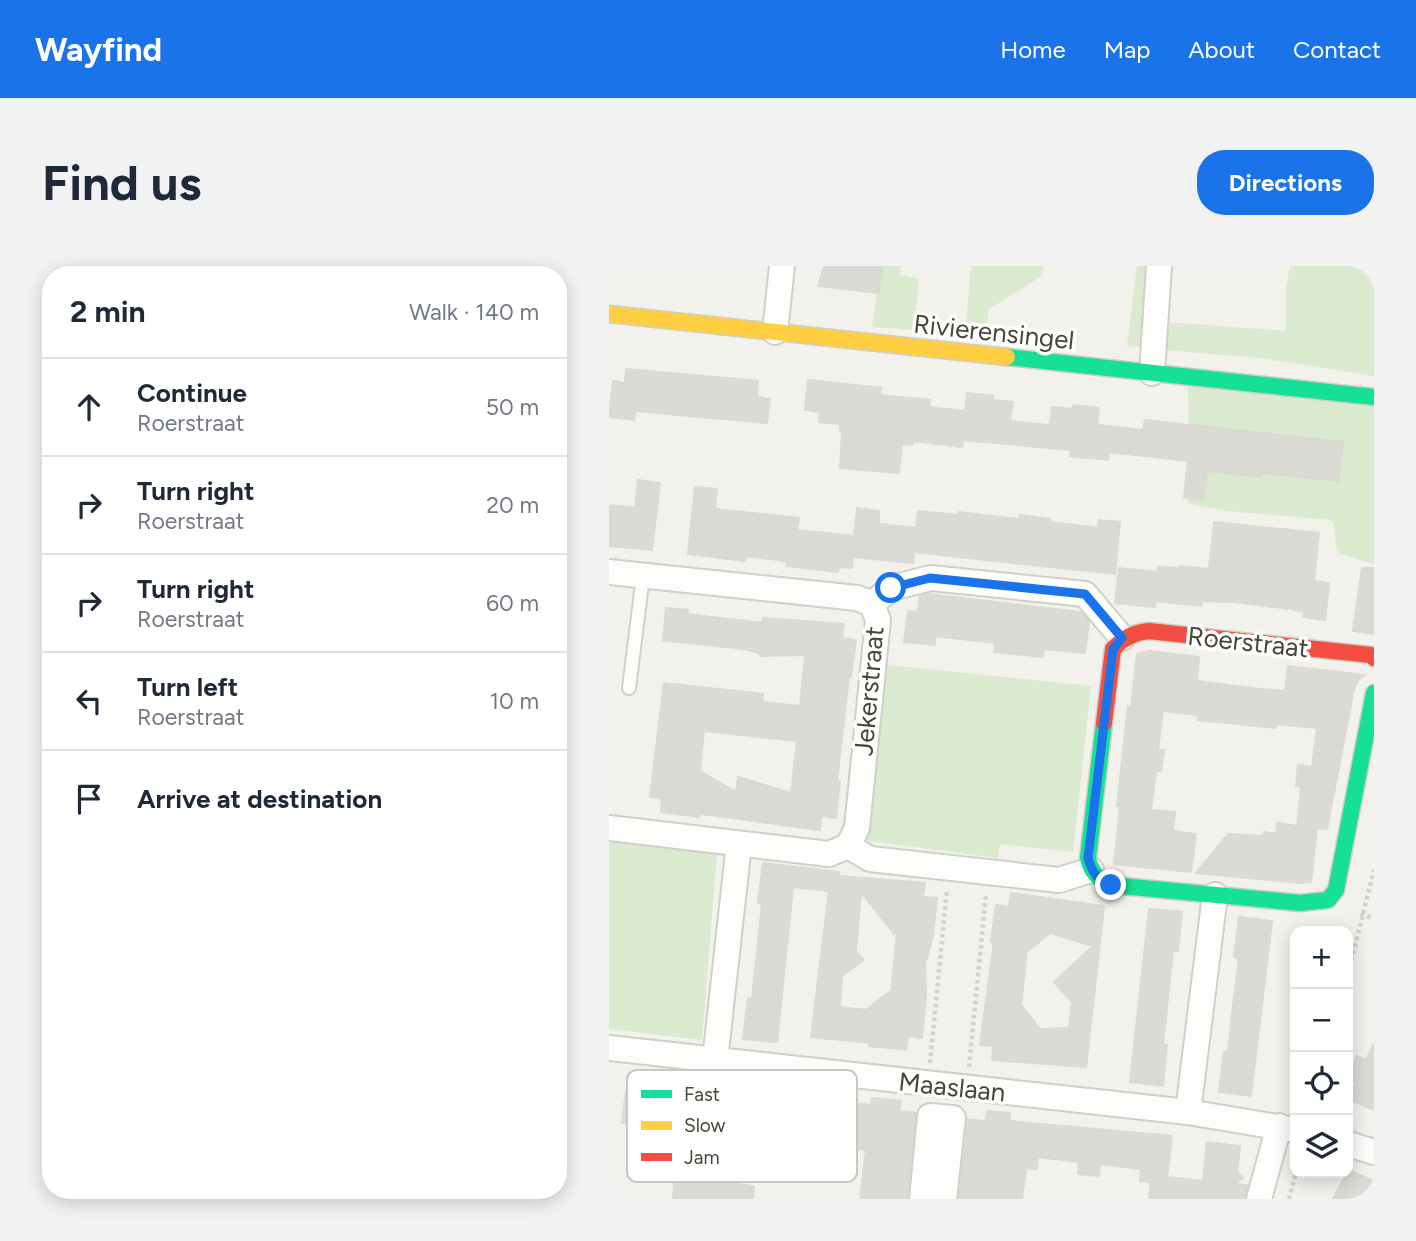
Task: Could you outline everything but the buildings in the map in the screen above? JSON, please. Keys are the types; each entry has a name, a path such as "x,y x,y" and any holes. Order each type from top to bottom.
{"street":[{"path":"775,332 782,266"},
{"path":"1152,373 1159,266"},
{"name":"Rivierensingel","path":"609,314 1374,397"},
{"name":"Jekerstraat","path":"609,572 857,598 872,604 878,620 857,828 848,846"},
{"path":"872,604 891,588 930,578 1085,594 1122,638 1113,649 1088,858 1091,870 1098,879 1111,885 1300,903 1328,900 1336,890 1374,693"},
{"name":"Roerstraat","path":"1122,638 1136,632 1149,631 1371,655 1374,658"},
{"path":"609,828 829,854 848,846 870,859 1059,880 1091,870"},
{"path":"715,1060 739,844"},
{"path":"1188,1112 1215,895"},
{"name":"Maaslaan","path":"609,1048 804,1070"},
{"name":"Maaslaan","path":"857,1076 1188,1112 1287,1128"},
{"path":"922,1199 930,1116 953,1118 944,1199"},
{"path":"1259,1199 1287,1128"},
{"path":"1353,1146 1374,1152"}],"lane":[{"path":"629,688 643,576"}],"path":[{"path":"928,1084 949,867"},
{"path":"1353,954 1374,870"},
{"path":"967,1088 988,873"},
{"path":"1289,1199 1295,1178"}],"green space":[{"path":"881,266 901,266 900,275 919,279 914,330 872,327"},
{"path":"971,266 1044,266 1042,276 989,309 984,336 965,334"},
{"path":"1137,266 1152,266 1142,347 1127,346"},
{"path":"1290,266 1374,266 1374,376 1260,358 1163,350 1166,322 1286,331 1286,288"},
{"path":"1188,382 1374,405 1374,564 1340,554 1336,549 1334,524 1330,520 1227,511 1189,504"},
{"path":"878,664 1091,686 1073,852 1000,844 998,858 861,840"},
{"path":"609,838 717,852 702,1040 609,1029"}],"traffic: fast":[{"path":"1007,357 1374,397"},
{"path":"1104,723 1088,858 1099,878 1111,885 1300,903 1328,900 1336,890 1374,693"}],"traffic: slow":[{"path":"609,314 1007,357"}],"traffic: jam":[{"path":"1104,723 1113,649 1138,633 1149,631 1371,655 1374,658"}],"route":[{"path":"891,588 930,578 1085,594 1122,638 1113,649 1088,858 1091,870 1098,879 1111,885"}]}
